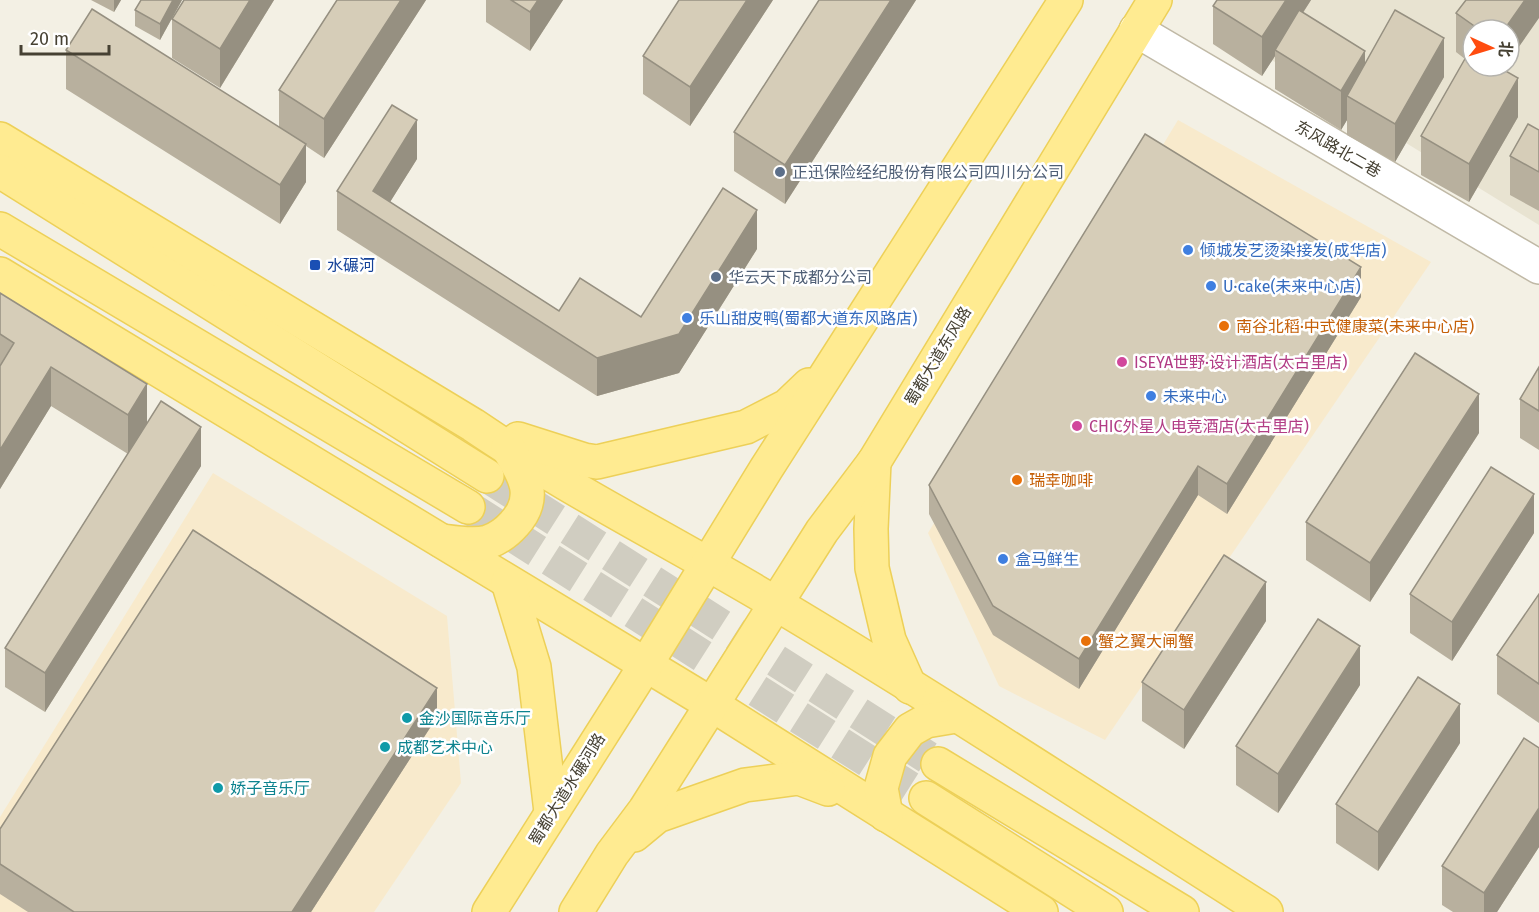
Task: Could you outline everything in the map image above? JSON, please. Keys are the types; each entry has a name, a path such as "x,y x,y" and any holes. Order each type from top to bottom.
{"main road":[{"path":"645,666 766,469 1066,0"},
{"name":"蜀都大道东风路","path":"711,704 822,531 874,462 1155,0"},
{"path":"0,139 627,520 775,603 1266,912"},
{"path":"0,171 487,476"},
{"path":"0,229 468,507"},
{"path":"0,274 711,704 1041,912"},
{"path":"473,425 584,460 597,462 746,427 787,406 842,352"},
{"path":"440,541 486,543 502,536 516,522 526,507 528,492 523,472 508,448"},
{"path":"874,462 872,568 889,640 910,687"},
{"path":"508,582 534,667 551,812"},
{"name":"蜀都大道水碾河路","path":"489,912 645,666"},
{"path":"576,912 612,854 645,810 711,704"},
{"path":"877,809 890,756 910,730 926,721 956,716"},
{"path":"938,764 1182,912"},
{"path":"612,854 657,816 745,785 799,778 877,809"},
{"path":"926,798 1106,912"}],"street":[{"name":"东风路北二巷","path":"1136,30 1539,267"}],"shaded area":[{"path":"1241,0 1539,0 1539,225 1223,30"},
{"name":"未来中心","path":"1178,120 1431,262 1105,740 999,686 928,533"},
{"name":"娇子音乐厅","path":"213,473 447,616 461,783 374,912 0,912 0,817"}],"building":[{"path":"141,0 173,0 160,24 135,10"},
{"path":"184,0 250,0 220,49 172,19"},
{"path":"337,0 401,0 324,119 279,90"},
{"path":"511,0 538,0 530,12"},
{"path":"679,0 747,0 690,87 643,56"},
{"path":"819,0 891,0 785,165 734,132"},
{"path":"1217,0 1286,0 1262,37 1213,6"},
{"path":"1466,0 1525,0 1512,18 1463,18 1456,13"},
{"path":"92,9 306,144 280,185 66,50"},
{"path":"1299,10 1365,51 1341,91 1275,50"},
{"path":"1395,10 1444,38 1395,124 1347,96"},
{"path":"1461,66 1461,78 1518,78 1469,164 1421,136"},
{"path":"392,105 417,120 373,191 559,311 580,278 641,317 723,188 757,210 679,334 597,358 337,191"},
{"path":"1528,124 1539,130 1539,172 1510,156"},
{"name":"未来中心","path":"1145,134 1361,267 1227,484 1198,466 1079,659 993,606 929,485"},
{"path":"0,293 147,384 128,415 51,367 0,450 0,366 14,343 0,334"},
{"path":"1415,353 1479,394 1370,563 1306,522"},
{"path":"1539,367 1539,411 1520,399"},
{"path":"161,401 201,427 45,673 5,648"},
{"path":"1491,467 1534,494 1452,622 1410,594"},
{"name":"娇子音乐厅","path":"193,530 437,688 292,912 74,912 0,864 0,829"},
{"path":"1224,555 1266,582 1184,710 1142,682"},
{"path":"1539,594 1539,684 1497,655"},
{"path":"1318,619 1360,646 1278,774 1236,746"},
{"path":"1418,677 1460,704 1378,832 1336,804"},
{"path":"1524,738 1539,748 1539,808 1484,893 1442,866"}],"tunnel":[{"path":"487,476 938,764"},
{"path":"468,507 926,798"}],"place":[{"name":"正迅保险经纪股份有限公司四川分公司","path":"780,172"},
{"name":"倾城发艺烫染接发(成华店)","path":"1188,250"},
{"name":"水碾河","path":"315,265"},
{"name":"华云天下成都分公司","path":"716,277"},
{"name":"U·cake(未来中心店)","path":"1211,286"},
{"name":"乐山甜皮鸭(蜀都大道东风路店)","path":"687,318"},
{"name":"南谷北稻·中式健康菜(未来中心店)","path":"1224,326"},
{"name":"ISEYA世野·设计酒店(太古里店)","path":"1122,362"},
{"name":"未来中心","path":"1151,396"},
{"name":"CHIC外星人电竞酒店(太古里店)","path":"1077,426"},
{"name":"瑞幸咖啡","path":"1017,480"},
{"name":"盒马鲜生","path":"1003,559"},
{"name":"蟹之翼大闸蟹","path":"1086,641"},
{"name":"金沙国际音乐厅","path":"407,718"},
{"name":"成都艺术中心","path":"385,747"},
{"name":"娇子音乐厅","path":"218,788"}]}
